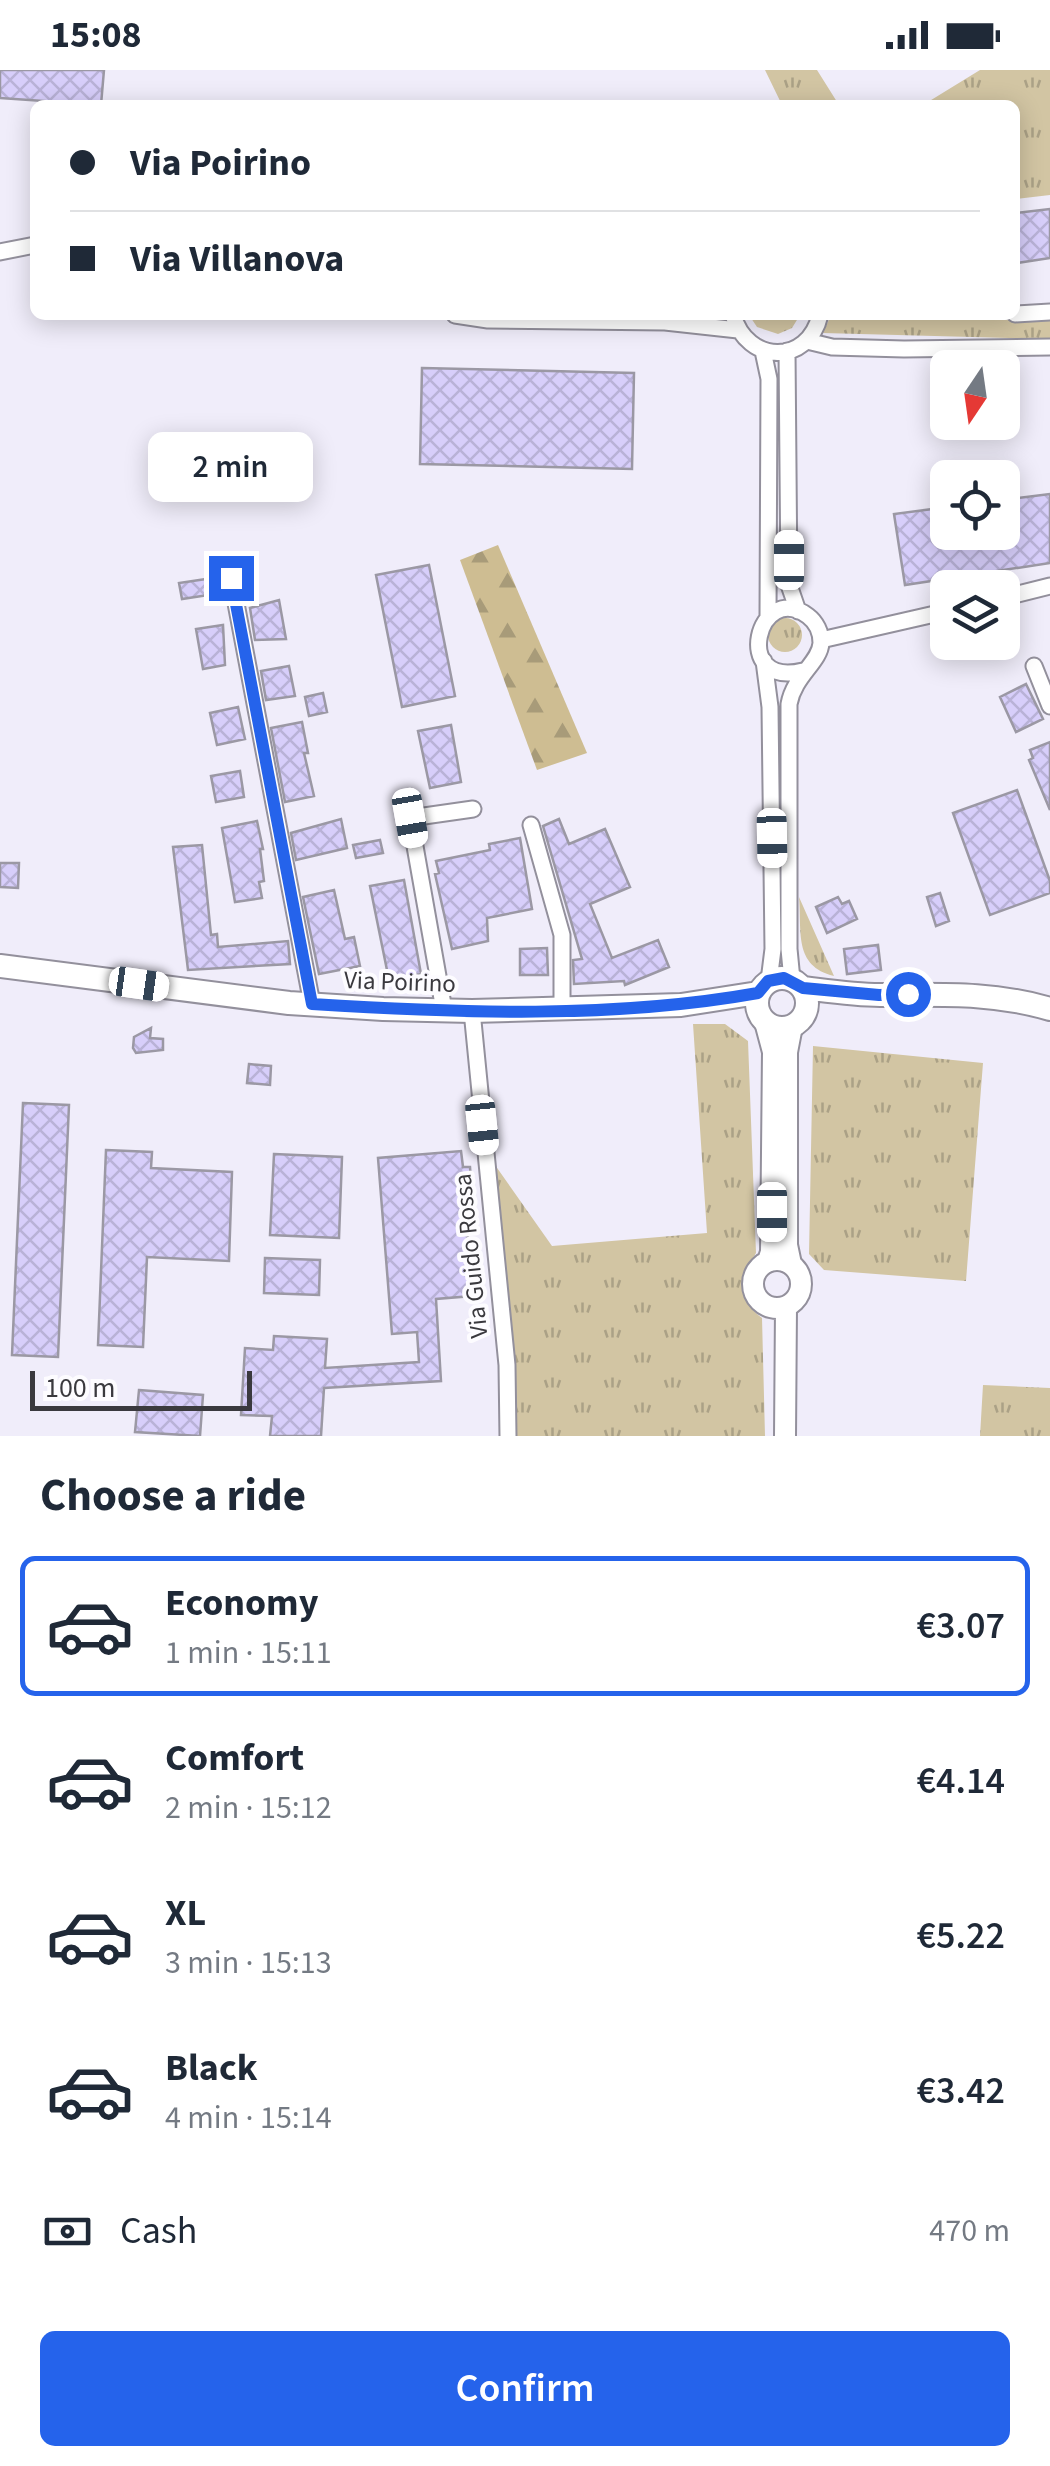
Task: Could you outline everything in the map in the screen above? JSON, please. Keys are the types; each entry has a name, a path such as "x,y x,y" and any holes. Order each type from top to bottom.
{"main road":[{"name":"Via Poirino","path":"0,966 312,1004 444,1010 831,1003 879,995 968,994 1015,998 1050,1009"}],"street":[{"path":"0,252 30,247"},
{"path":"1020,314 1050,312"},
{"path":"488,320 735,323 752,346 763,351 788,352 807,341 818,320"},
{"path":"807,341 832,347 904,349 1050,347"},
{"path":"763,351 769,379 768,618"},
{"path":"788,352 788,584 798,610 816,624 821,640 816,658 802,670 791,691 789,704 789,950 780,1002 773,1052 771,1252 768,1261 756,1270 752,1285 757,1299 778,1307 797,1298 801,1284 787,1245 787,1052 780,1002 773,952 770,707 758,634 768,618 782,610 798,610"},
{"path":"231,578 312,1004"},
{"path":"1020,594 1050,586"},
{"path":"821,640 930,615"},
{"path":"764,661 782,672 802,670"},
{"path":"1034,666 1050,706"},
{"path":"444,1010 410,818 473,810"},
{"path":"530,826 562,935 562,1009"},
{"name":"Via Guido Rossa","path":"472,1011 507,1365 508,1436"},
{"path":"768,1261 791,1264"},
{"path":"774,1436 778,1307"},
{"path":"778,1307 785,1436"}],"green space":[{"path":"765,70 817,70 836,100 780,100"},
{"path":"980,70 1050,70 1050,195 1020,198 1020,100 931,100"},
{"path":"752,320 797,320 792,328 778,334 757,327"},
{"path":"829,320 1050,321 1050,339 823,333"},
{"path":"498,545 587,753 537,770 460,560"},
{"path":"785,618 797,623 802,635 797,647 785,652 773,647 768,635 773,623"},
{"path":"799,897 834,976 821,971 806,956"},
{"path":"693,1024 725,1024 748,1041 756,1253 744,1288 749,1304 762,1318 765,1436 515,1436 495,1165 552,1246 707,1233"},
{"path":"813,1046 983,1063 966,1281 824,1270 809,1254"},
{"path":"983,1385 1050,1388 1050,1436 980,1436"}],"building":[{"path":"0,70 104,70 101,100 0,98"},
{"path":"1050,209 1050,258 1020,263 1020,212"},
{"path":"422,368 634,373 632,469 420,464"},
{"path":"1050,494 1050,563 1004,570 930,570 930,581 905,585 894,514 930,509 930,550 1020,550 1020,498"},
{"path":"429,565 455,696 402,707 376,575"},
{"path":"213,578 215,594 182,599 179,583"},
{"path":"279,600 286,639 255,640 250,608"},
{"path":"223,625 225,665 203,669 196,629"},
{"path":"289,666 295,696 266,700 261,671"},
{"path":"1026,684 1043,719 1016,732 1000,697"},
{"path":"323,693 327,712 309,716 305,697"},
{"path":"238,707 245,739 217,745 210,713"},
{"path":"302,722 314,796 285,802 271,728"},
{"path":"451,725 461,782 430,788 418,731"},
{"path":"1050,742 1050,810 1029,760 1033,758 1030,750"},
{"path":"240,771 244,797 216,802 211,776"},
{"path":"1017,790 1050,881 1050,893 990,915 953,813"},
{"path":"341,819 347,848 296,860 291,833"},
{"path":"559,819 569,844 605,829 630,887 590,904 612,958 658,940 669,967 625,985 624,981 574,984 573,960 582,959 543,826"},
{"path":"257,821 263,849 264,881 259,882 262,898 235,902 222,828"},
{"path":"520,838 532,909 487,918 488,941 452,949 435,874 439,873 436,861 490,850 489,844"},
{"path":"380,840 383,853 356,858 353,845"},
{"path":"202,845 211,935 217,934 218,947 288,941 290,964 188,970 173,847"},
{"path":"0,863 19,863 18,888 0,887"},
{"path":"404,880 421,974 389,980 370,886"},
{"path":"334,890 345,939 354,937 360,966 319,974 303,897"},
{"path":"940,893 949,921 936,926 927,897"},
{"path":"838,897 842,904 849,901 857,919 827,933 816,907"},
{"path":"878,945 881,970 847,974 844,949"},
{"path":"547,948 548,975 520,975 520,949"},
{"path":"151,1028 150,1038 163,1039 163,1050 136,1053 134,1037"},
{"path":"249,1064 271,1066 270,1085 247,1083"},
{"path":"23,1103 69,1105 58,1357 12,1355"},
{"path":"106,1150 152,1152 151,1168 232,1172 229,1261 147,1257 143,1347 98,1345"},
{"path":"461,1151 463,1167 470,1167 474,1224 467,1225 472,1296 436,1299 441,1381 324,1388 321,1436 270,1436 272,1416 241,1415 245,1348 273,1350 274,1336 327,1339 325,1368 419,1362 417,1332 392,1334 378,1158"},
{"path":"274,1154 342,1157 339,1238 270,1235"},
{"path":"265,1258 320,1260 319,1295 264,1293"},
{"path":"139,1390 203,1395 200,1436 135,1432"}],"route":[{"path":"231,578 312,1004 472,1011 680,1004 758,993 776,978 830,992 908,994"}]}
